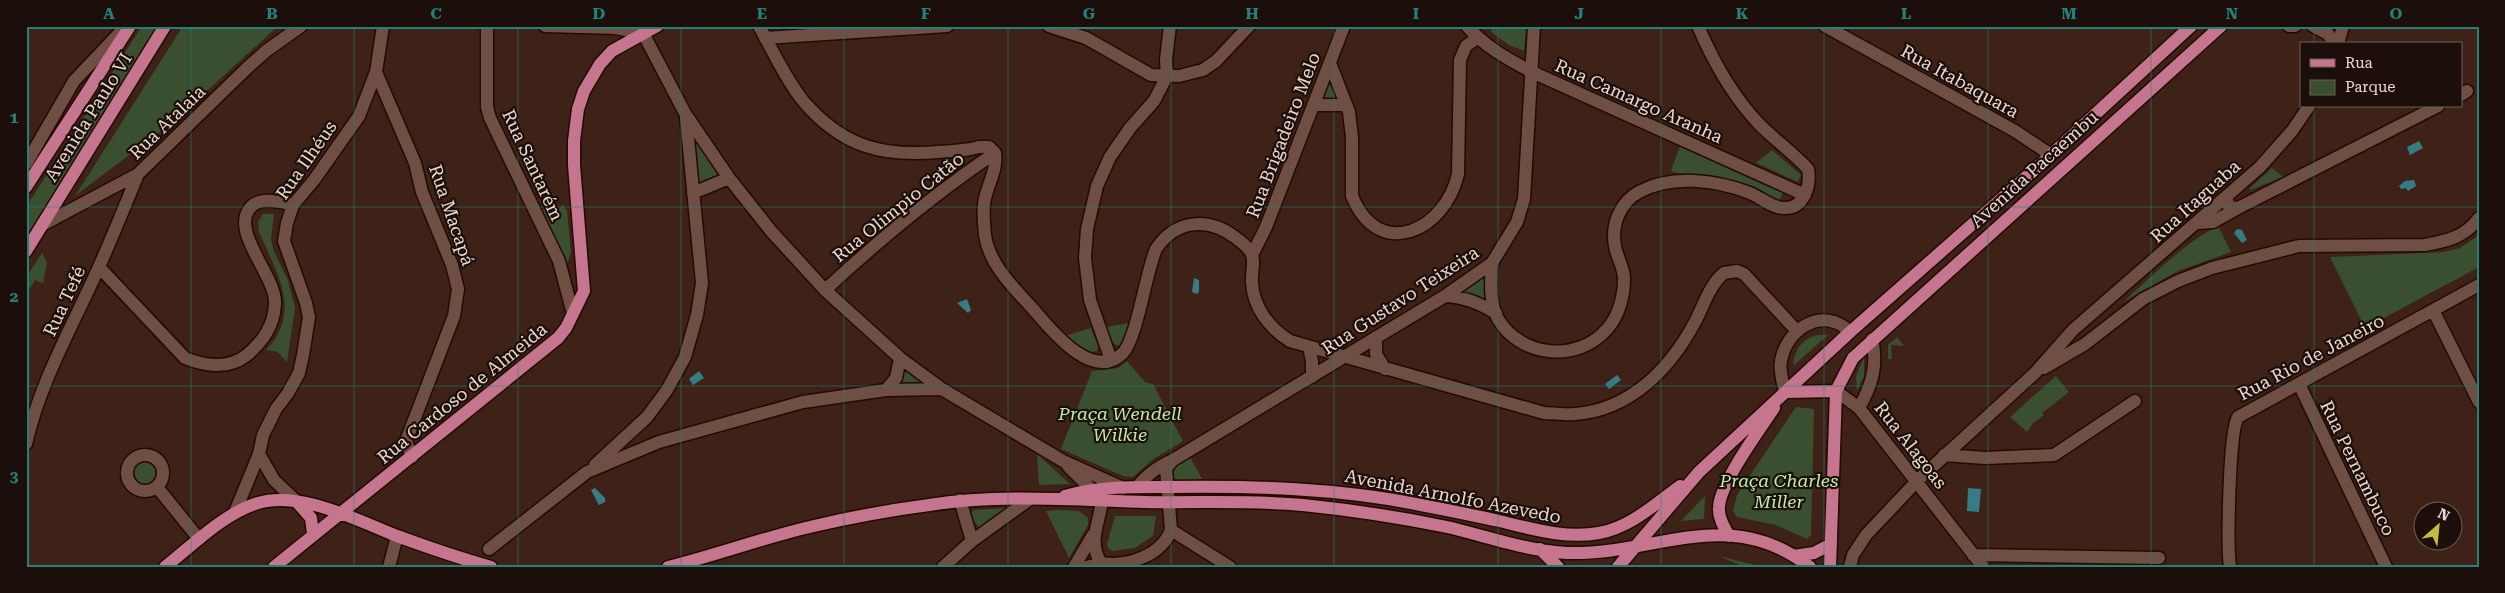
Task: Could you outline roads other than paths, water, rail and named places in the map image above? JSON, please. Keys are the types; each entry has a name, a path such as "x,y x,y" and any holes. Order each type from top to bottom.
{"main road":[{"name":"Avenida Paulo VI","path":"26,187 130,26"},
{"name":"Avenida Paulo VI","path":"26,251 165,26"},
{"name":"Rua Cardoso de Almeida","path":"274,567 558,338 573,314 584,291 574,165 574,132 578,109 584,91 600,64 612,51 657,26"},
{"name":"Avenida Pacaembu","path":"1850,332 2051,155 2191,26"},
{"name":"Avenida Pacaembu","path":"1872,339 2221,26"},
{"path":"1618,567 1699,472 1850,332"},
{"path":"1830,567 1836,392 1852,358 1872,339"},
{"path":"1785,392 1836,392"},
{"path":"1729,536 1721,520 1718,507 1721,498 1744,455 1785,392"},
{"name":"Avenida Arnolfo Azevedo","path":"1055,499 1093,489 1137,487 1220,486 1323,490 1390,498 1565,535 1602,532 1628,523 1699,472"},
{"path":"361,498 364,522"},
{"path":"668,567 814,526 960,500 1055,499"},
{"name":"Avenida Arnolfo Azevedo","path":"1055,499 1296,505 1360,511 1422,522 1540,549 1568,553 1637,544"},
{"path":"165,567 234,512 260,502 273,500 296,501 341,514 474,564 491,567"},
{"path":"296,501 307,510 311,518 313,534"},
{"path":"1637,544 1696,535 1751,538 1772,545 1794,556 1810,567"},
{"path":"1794,556 1814,554 1830,544"},
{"path":"1540,549 1558,567"}],"street":[{"name":"Avenida Paulo VI","path":"26,164 74,81 126,26"},
{"name":"Rua Atalaia","path":"44,224 138,174 247,68 266,51 301,26"},
{"name":"Rua Ilhéus","path":"234,512 259,454 268,423 299,374 309,317 306,303 284,241 293,205 314,180 358,116 376,72 383,26"},
{"name":"Rua Santarém","path":"487,26 487,107 490,118 559,261 573,314"},
{"path":"545,26 615,28 643,33 686,115 729,178 771,231 825,290 900,358 942,389 1063,461 1124,488"},
{"path":"759,26 803,100 825,124 855,143 889,153 909,154 980,147 989,147 995,153 995,168 984,204 985,237 992,256 1010,282 1063,343 1089,358 1112,360 1123,353 1129,343 1152,259 1162,240 1174,230 1196,224 1216,226 1246,246 1252,255 1253,291 1267,321 1280,334 1309,348 1532,411 1574,414 1598,410 1637,392 1652,380 1673,358 1720,276 1731,271 1744,274 1796,330"},
{"path":"765,38 947,26"},
{"path":"1049,26 1086,38 1151,75 1167,76 1179,76 1203,70 1216,61 1249,26"},
{"path":"1112,360 1096,322 1087,279 1086,239 1091,208 1097,186 1110,158 1130,128 1154,101 1167,76 1166,59 1170,26"},
{"name":"Rua Brigadeiro Melo","path":"1252,255 1344,26"},
{"name":"Rua Camargo Aranha","path":"1467,26 1477,38 1500,55 1532,72 1806,196"},
{"name":"Rua Gustavo Teixeira","path":"1137,487 1149,472 1173,460 1445,296 1492,263 1517,222 1524,199 1534,26"},
{"path":"1492,263 1492,304 1505,328 1519,341 1535,349 1550,352 1569,351 1584,347 1597,339 1608,328 1622,300 1624,278 1614,236 1619,213 1634,195 1650,186 1690,181 1714,183 1751,193 1781,208 1794,206 1806,196 1809,187 1808,170 1763,128 1743,104 1720,71 1698,26"},
{"name":"Rua Itabaquara","path":"1825,26 2014,131 2051,155"},
{"path":"2289,26 2295,26"},
{"path":"2313,26 2328,34 2334,42"},
{"path":"2337,42 2343,26"},
{"path":"1330,63 1346,105 1352,137 1352,196 1359,212 1372,224 1388,232 1404,234 1420,229 1438,215 1447,204 1455,188 1458,174 1460,60 1466,46 1477,38"},
{"name":"Rua Macapá","path":"376,72 415,163 422,192 452,265 458,289 454,316 406,441 412,457"},
{"path":"1313,105 1346,105"},
{"name":"Rua Itaguaba","path":"2035,372 2073,330 2198,223 2277,149 2308,108"},
{"path":"2198,223 2213,222 2434,108"},
{"path":"489,549 587,472 646,417 667,390 685,357 697,315 702,283 686,115"},
{"name":"Rua Olimpio Catão","path":"825,290 892,229 947,185 995,153"},
{"name":"Rua Tefé","path":"26,444 32,417 48,375 99,267 138,174"},
{"path":"693,193 729,178"},
{"path":"2226,198 2228,207 2238,208"},
{"path":"99,267 185,358 200,364 216,366 231,363 245,356 268,333 276,302 274,288 261,268 247,233 245,219 248,211 254,204 262,201 293,205"},
{"path":"1850,567 1853,555 1866,535 1944,455 2035,372 2085,344 2143,299 2199,272 2266,253 2299,246 2425,245 2445,242 2466,231 2479,218"},
{"path":"2374,343 2370,336 2479,276"},
{"name":"Rua Rio de Janeiro","path":"2230,566 2234,423 2243,413 2479,285"},
{"path":"1445,296 1460,297 1478,302 1496,314"},
{"path":"2433,310 2479,402"},
{"path":"1785,392 1780,363 1790,337 1796,330 1817,321 1828,321 1840,325 1850,332"},
{"path":"1376,337 1376,354 1385,369"},
{"path":"1859,408 1874,376 1875,356 1872,339"},
{"name":"Rua Gustavo Teixeira","path":"1309,348 1312,361 1312,377"},
{"path":"886,390 896,378 900,358"},
{"name":"Rua Pernambuco","path":"2299,384 2386,567"},
{"path":"587,472 659,442 803,402 886,390 942,389"},
{"name":"Rua Alagoas","path":"1836,392 1859,408 1983,567"},
{"path":"1944,455 1985,458 2054,456 2135,401"},
{"path":"259,454 274,480 296,501"},
{"path":"1087,567 1101,562 1117,564 1148,554 1161,546 1171,530 1166,468 1173,460"},
{"path":"1063,461 1102,500 1094,535 1096,555 1101,562"},
{"path":"157,487 199,539"},
{"path":"943,567 972,541 1030,499"},
{"path":"960,500 972,541"},
{"path":"1171,530 1230,567"},
{"path":"1074,567 1094,535"},
{"path":"389,567 397,536"},
{"path":"1973,555 2159,558"}],"water":[{"path":"2419,141 2423,148 2410,155 2407,147"},
{"path":"2414,180 2416,186 2408,191 2406,188 2401,189 2399,186 2405,181"},
{"path":"2237,229 2242,230 2247,240 2242,243 2234,233"},
{"path":"1194,278 1199,280 1199,292 1197,294 1192,292"},
{"path":"967,299 971,310 968,313 957,303"},
{"path":"699,371 704,378 693,385 689,379"},
{"path":"1617,375 1621,380 1609,389 1605,384"},
{"path":"595,488 605,498 605,502 599,505 591,490"},
{"path":"1968,488 1981,489 1979,512 1967,511"}],"park label":[{"name":"Praça Wendell Wilkie","path":"1120,423"},
{"name":"Praça Charles Miller","path":"1779,490"}]}
